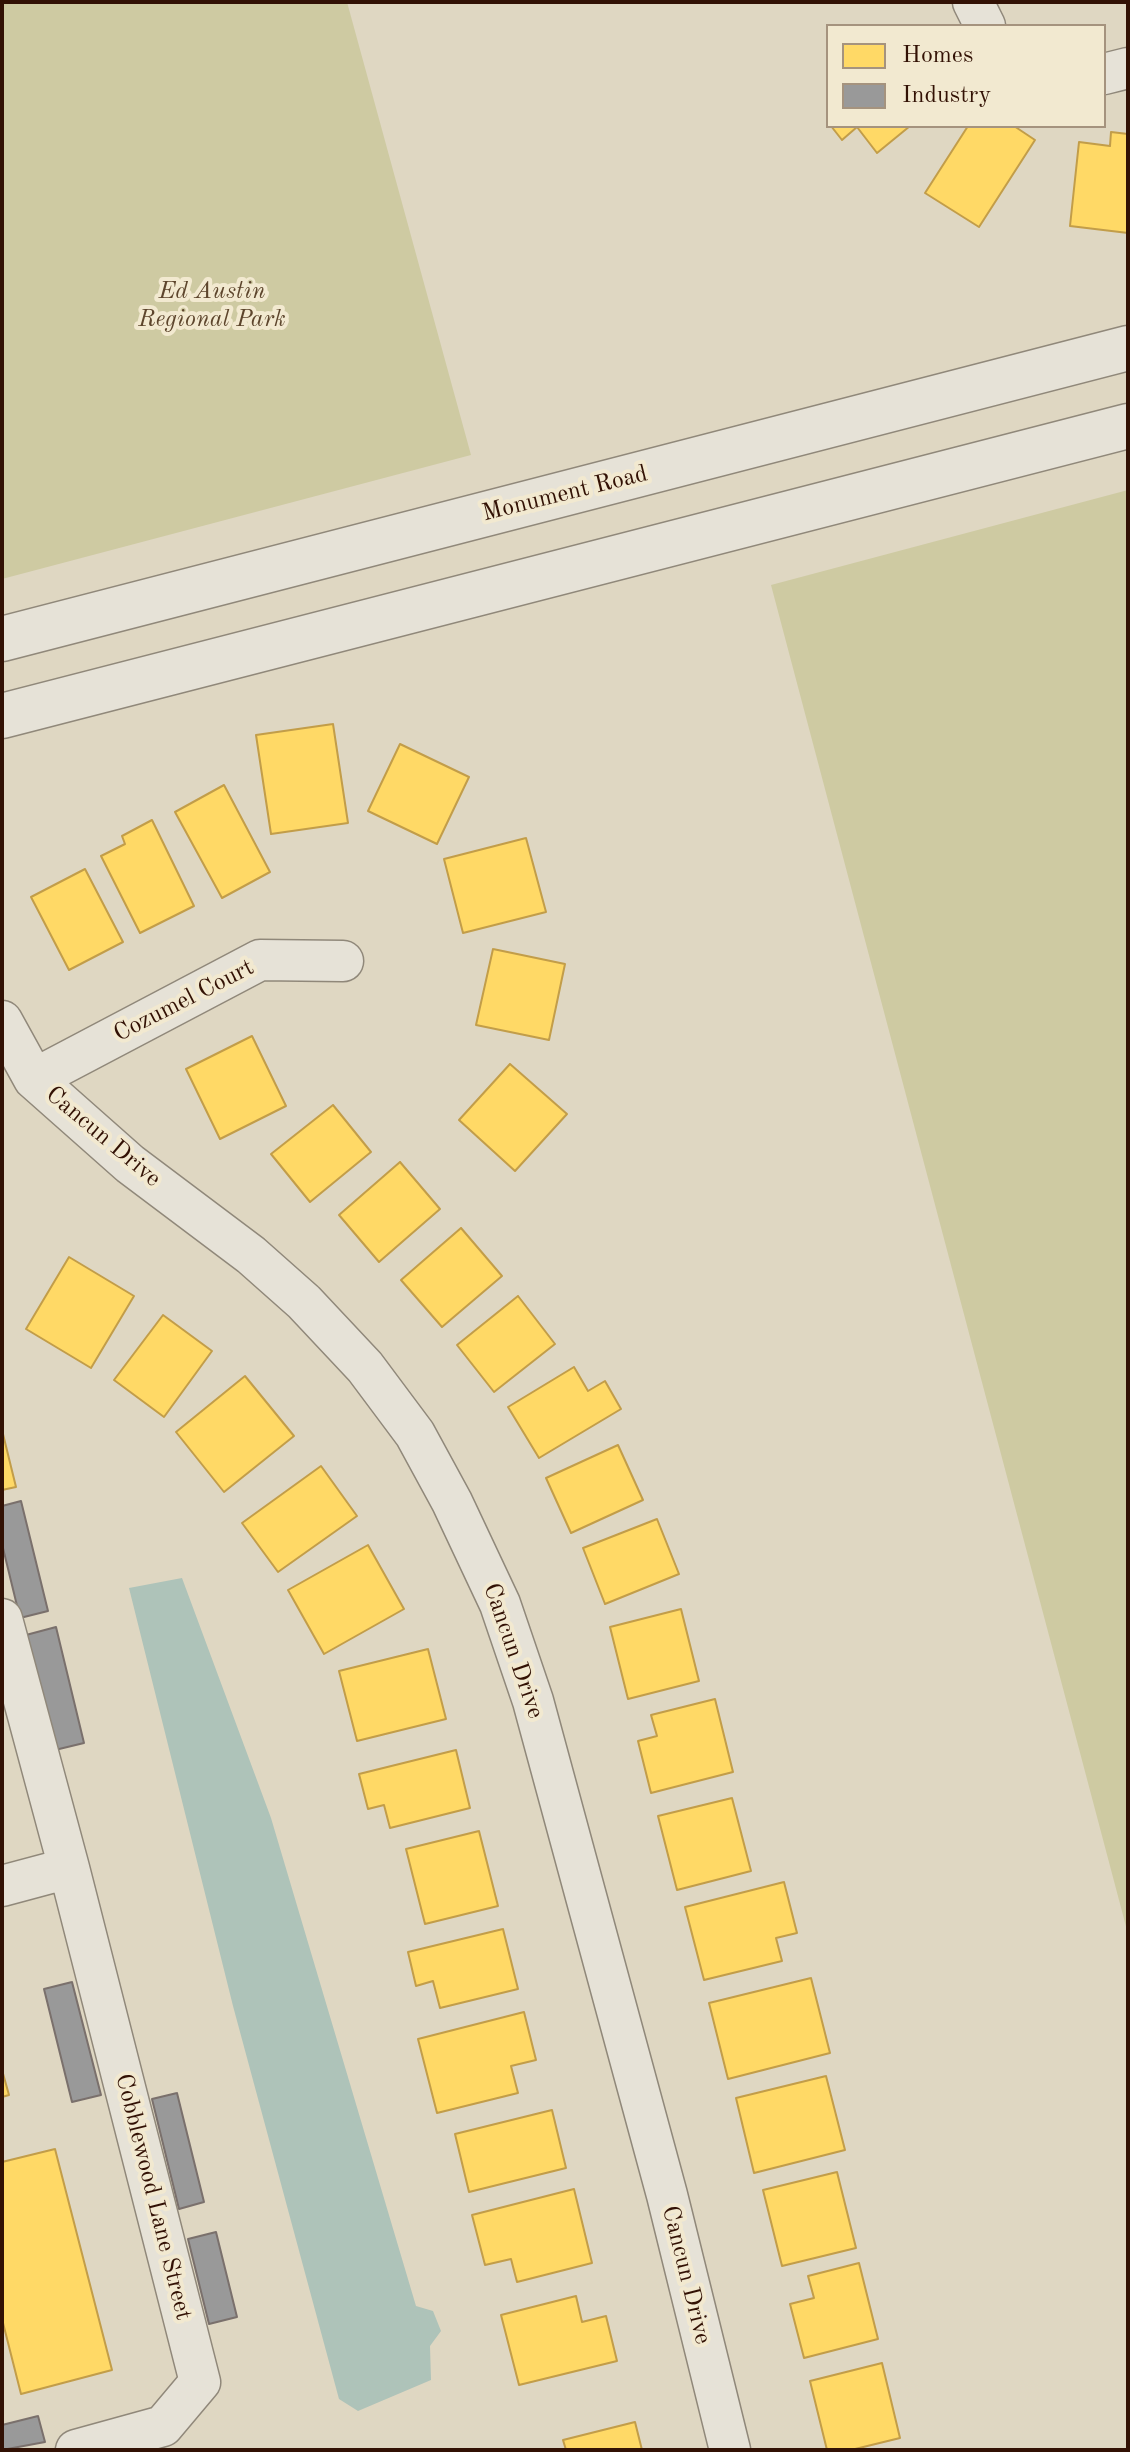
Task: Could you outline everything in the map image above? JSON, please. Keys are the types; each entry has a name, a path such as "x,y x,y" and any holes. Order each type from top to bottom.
{"street":[{"path":"973,2 984,24"},
{"path":"1106,74 1128,68"},
{"name":"Monument Road","path":"2,639 1128,348"},
{"path":"2,716 1128,426"},
{"name":"Cozumel Court","path":"34,1079 260,960 343,961"},
{"name":"Cancun Drive","path":"2,1021 34,1079 130,1164 205,1218 304,1302 365,1367 415,1434 452,1502 500,1604 533,1701 667,2195 730,2450"},
{"name":"Cobblewood Lane Street","path":"2,1619 200,2382 163,2426 76,2450"},
{"path":"2,1886 69,1868"}],"green space":[{"name":"Ed Austin Regional Park","path":"2,2 347,2 471,455 2,579"},
{"path":"1128,490 1128,1934 771,585"}],"shaded area":[{"path":"182,1578 271,1818 416,2306 433,2311 441,2331 430,2346 431,2380 358,2411 339,2399 233,2006 129,1588"}],"building: Homes":[{"path":"833,128 856,128 842,140"},
{"path":"858,128 908,128 877,153"},
{"path":"967,128 1017,128 1035,140 979,227 925,193"},
{"path":"1111,132 1128,134 1128,233 1070,226 1079,142 1110,146"},
{"path":"333,724 348,823 271,834 256,735"},
{"path":"400,744 469,777 437,844 368,811"},
{"path":"224,785 270,872 222,898 175,812"},
{"path":"152,820 194,906 140,933 101,856 125,844 122,836"},
{"path":"526,838 546,912 463,933 444,859"},
{"path":"85,869 123,942 69,970 31,897"},
{"path":"493,949 565,964 549,1040 476,1025"},
{"path":"252,1036 286,1106 220,1139 186,1069"},
{"path":"510,1064 567,1114 515,1171 459,1120"},
{"path":"333,1105 371,1152 310,1202 271,1154"},
{"path":"400,1162 440,1209 379,1262 339,1215"},
{"path":"461,1228 502,1276 442,1327 401,1280"},
{"path":"69,1257 134,1296 91,1368 26,1329"},
{"path":"518,1296 555,1344 494,1392 457,1345"},
{"path":"163,1315 212,1351 164,1417 114,1380"},
{"path":"574,1367 588,1391 605,1381 621,1409 539,1458 508,1407"},
{"path":"245,1376 294,1436 224,1492 176,1432"},
{"path":"2,1430 16,1487 2,1490"},
{"path":"618,1445 643,1500 571,1533 546,1478"},
{"path":"321,1466 357,1516 278,1572 242,1523"},
{"path":"657,1519 679,1574 605,1604 583,1548"},
{"path":"368,1545 404,1609 324,1654 288,1590"},
{"path":"681,1609 699,1681 628,1699 610,1627"},
{"path":"428,1649 446,1719 357,1741 339,1671"},
{"path":"715,1699 733,1772 651,1793 638,1741 657,1736 651,1715"},
{"path":"456,1750 470,1808 390,1828 384,1805 368,1809 359,1774"},
{"path":"732,1798 751,1871 677,1890 658,1816"},
{"path":"479,1831 498,1906 425,1924 406,1849"},
{"path":"784,1882 797,1933 776,1938 782,1961 704,1980 685,1907"},
{"path":"503,1929 518,1989 440,2008 433,1981 416,1986 408,1952"},
{"path":"811,1978 830,2053 728,2079 709,2003"},
{"path":"524,2012 536,2060 511,2066 518,2093 437,2113 418,2039"},
{"path":"2,2070 9,2095 2,2097"},
{"path":"826,2076 845,2150 754,2173 736,2098"},
{"path":"552,2110 566,2168 469,2192 455,2134"},
{"path":"55,2149 112,2370 21,2394 2,2319 2,2162"},
{"path":"837,2172 856,2248 782,2266 763,2190"},
{"path":"574,2189 592,2263 517,2282 511,2259 485,2265 472,2215"},
{"path":"859,2263 878,2339 804,2358 790,2304 814,2298 808,2276"},
{"path":"576,2296 582,2322 606,2316 617,2361 519,2385 501,2315"},
{"path":"882,2363 900,2438 851,2450 827,2450 810,2381"},
{"path":"635,2422 642,2450 566,2450 563,2440"}],"building: Industry":[{"path":"21,1501 48,1611 20,1618 2,1544 2,1506"},
{"path":"56,1627 84,1743 55,1750 26,1635"},
{"path":"72,1982 101,2095 72,2102 44,1989"},
{"path":"177,2093 204,2202 179,2209 152,2099"},
{"path":"216,2232 237,2317 209,2324 188,2239"},
{"path":"38,2416 45,2442 2,2450 2,2425"}]}
